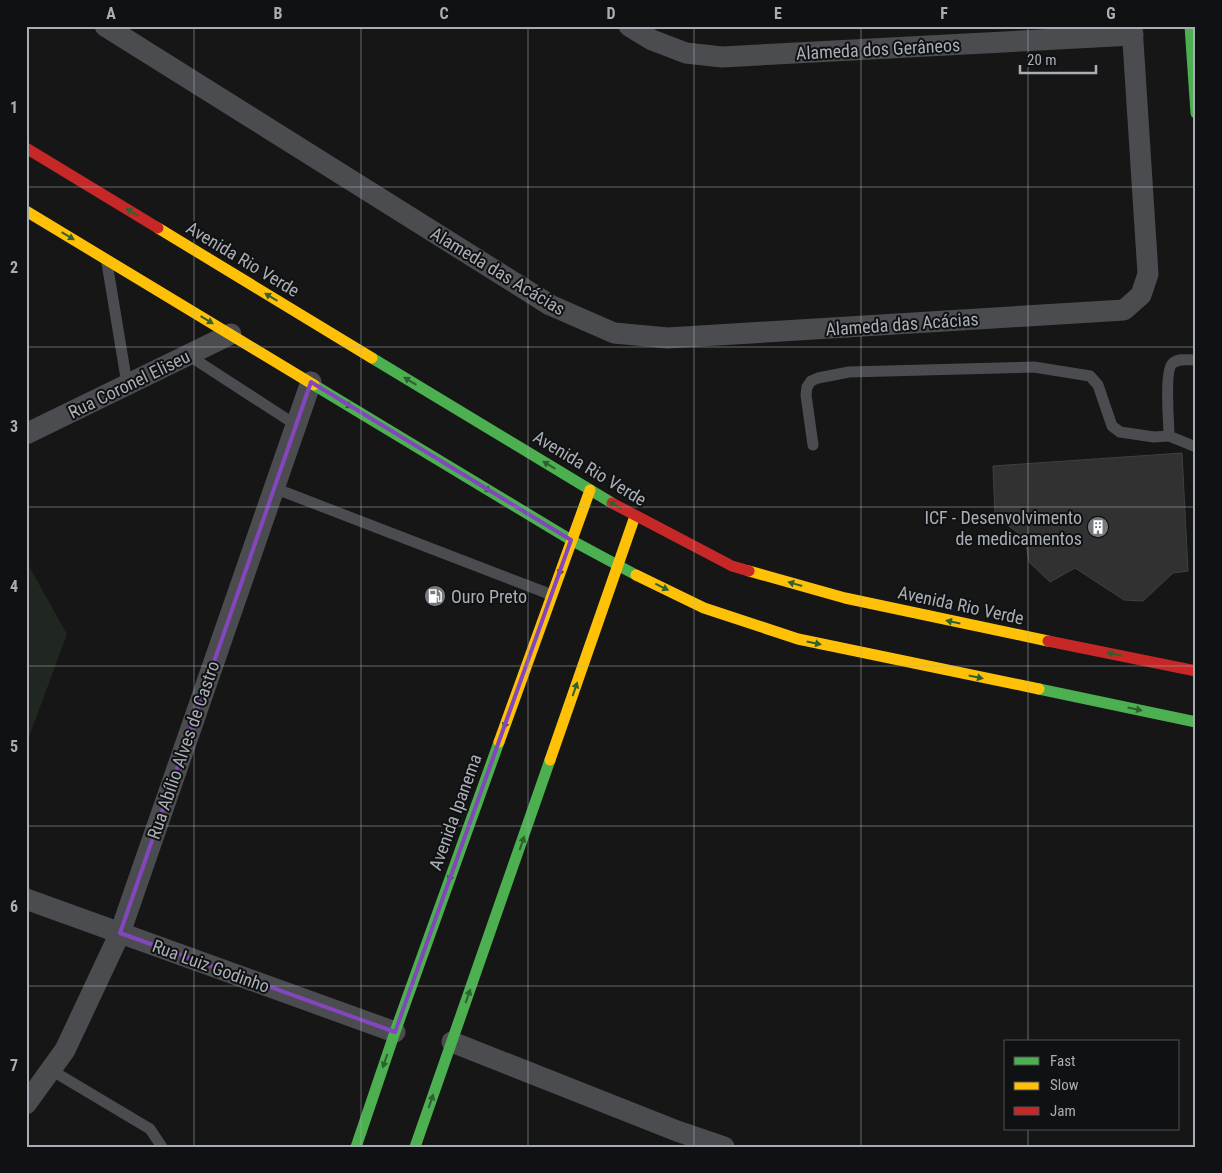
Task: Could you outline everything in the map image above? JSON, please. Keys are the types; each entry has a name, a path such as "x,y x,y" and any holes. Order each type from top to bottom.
{"main road":[{"path":"1190,26 1196,112"},
{"name":"Avenida Rio Verde","path":"26,148 590,490 635,516 732,566 845,598 1001,632 1196,671"},
{"path":"26,210 571,540 618,566 704,608 798,640 1196,722"},
{"name":"Avenida Ipanema","path":"356,1147 395,1032 590,490"},
{"path":"415,1147 635,516"}],"street":[{"name":"Alameda das Acácias","path":"105,26 550,305 614,333 668,338 1124,310 1141,295 1148,274 1132,31"},
{"name":"Alameda dos Gerâneos","path":"629,26 652,40 686,54 722,57 1132,31"},
{"name":"Rua Coronel Eliseu","path":"26,434 232,334"},
{"name":"Rua Abílio Alves de Castro","path":"26,1104 65,1050 120,933 311,382"},
{"name":"Rua Luiz Godinho","path":"26,899 395,1032"},
{"path":"452,1042 674,1139 724,1147"}],"lane":[{"path":"106,259 128,384"},
{"path":"188,355 296,425"},
{"path":"1169,436 1168,369 1172,363 1179,360 1196,360"},
{"path":"813,444 806,395 807,387 811,381 818,378 849,372 1034,367 1090,376 1098,385 1112,426 1120,432 1154,437 1169,436 1196,447"},
{"path":"274,488 552,595"},
{"path":"51,1070 150,1129 162,1147"}],"highlighted area":[{"path":"311,382 571,540 395,1032 120,933"}],"shaded area":[{"path":"26,561 67,634 26,745"}],"building":[{"name":"ICF - Desenvolvimento de medicamentos","path":"1182,453 1188,571 1173,573 1143,601 1124,600 1075,568 1050,582 1029,562 1025,538 995,516 993,466"}],"traffic: fast":[{"path":"1190,26 1196,113"},
{"path":"372,358 612,503"},
{"path":"314,385 571,540 636,575"},
{"path":"1039,689 1196,722"},
{"path":"356,1147 395,1032 499,742"},
{"path":"415,1147 550,760"}],"traffic: slow":[{"path":"26,211 314,385"},
{"path":"158,228 372,358"},
{"path":"499,742 590,490"},
{"path":"550,760 635,516"},
{"path":"749,571 845,598 1048,641"},
{"path":"636,575 704,608 798,639 1039,689"}],"traffic: jam":[{"path":"26,148 158,228"},
{"path":"612,503 732,566 749,571"},
{"path":"1048,641 1196,671"}],"place":[{"name":"ICF - Desenvolvimento de medicamentos","path":"1098,527"},
{"name":"Ouro Preto","path":"435,596"}]}
